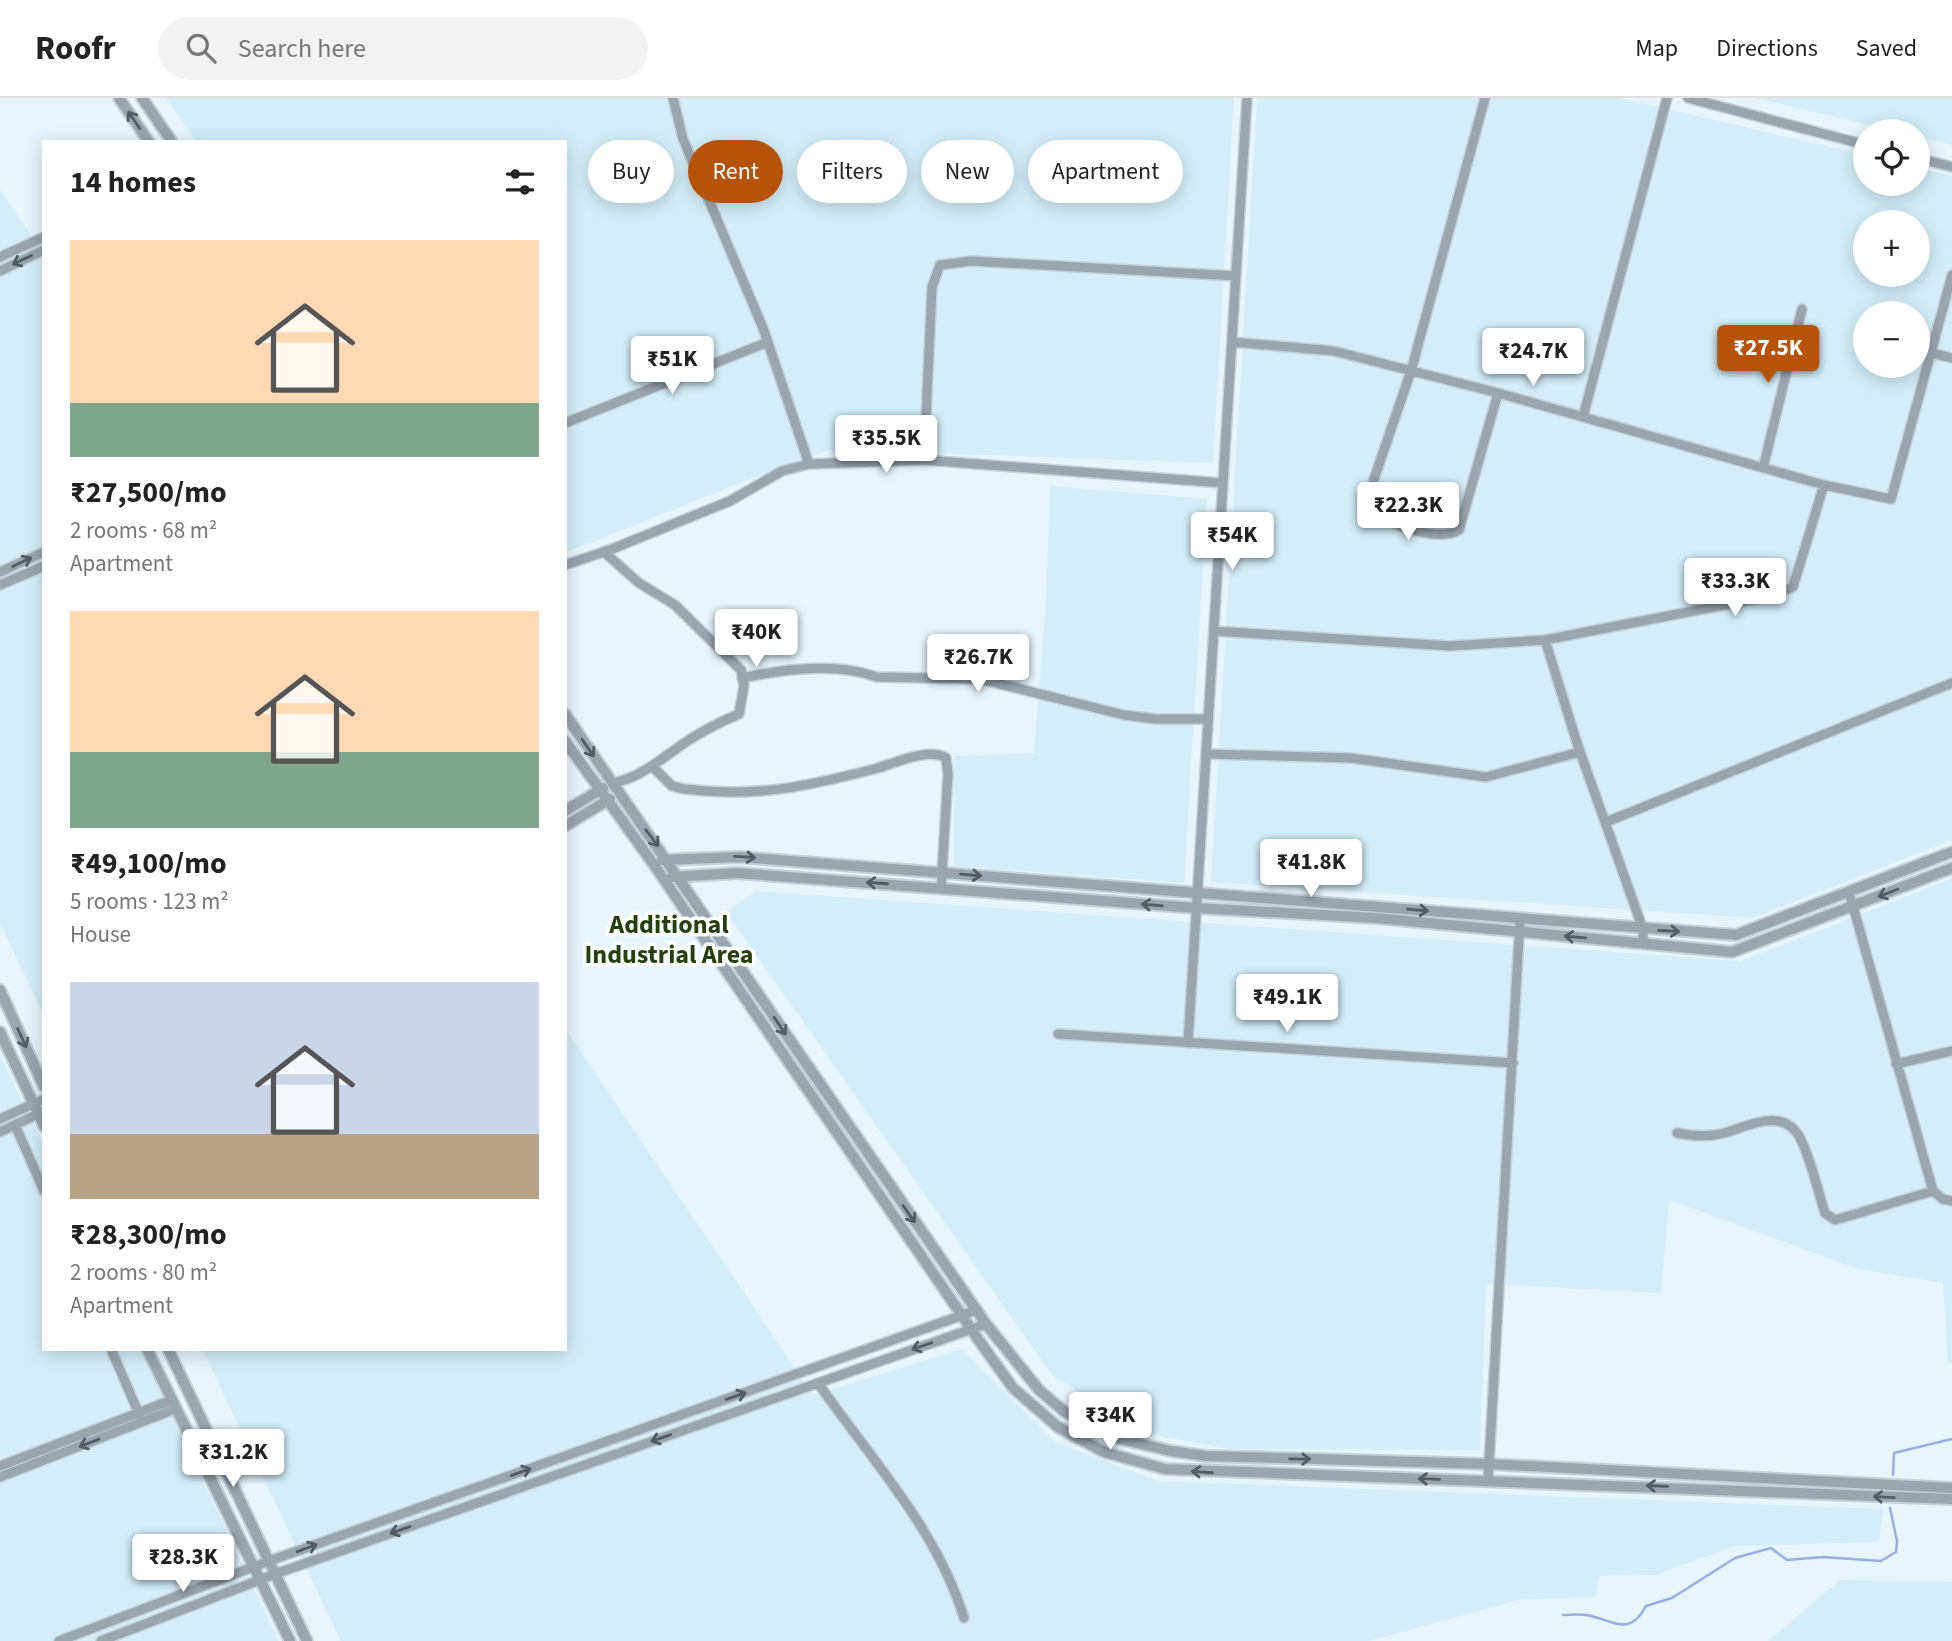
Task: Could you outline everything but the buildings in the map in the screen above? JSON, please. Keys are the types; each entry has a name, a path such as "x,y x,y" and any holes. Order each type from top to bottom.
{"street":[{"path":"119,98 148,140"},
{"path":"142,98 171,140"},
{"path":"673,98 683,139 768,342 810,464"},
{"path":"1188,1043 1247,98"},
{"path":"1485,98 1411,371 1374,479 1371,506 1380,517 1442,535 1459,530 1497,393"},
{"path":"1583,417 1667,98"},
{"path":"1688,98 1853,142"},
{"path":"1930,161 1952,167"},
{"path":"0,257 42,238"},
{"path":"0,271 42,251"},
{"path":"924,460 932,287 940,265 971,261 1236,276"},
{"path":"1232,342 1334,351 1497,393 1824,485 1891,499 1952,275"},
{"path":"1763,468 1802,309"},
{"path":"567,422 768,342"},
{"path":"1931,353 1952,358"},
{"path":"567,564 730,501 782,471 810,464 924,460 1223,483"},
{"path":"1214,631 1450,646 1545,639 1775,595 1793,587 1824,485"},
{"path":"567,810 612,783 628,780 715,724 739,714 744,685 741,670 676,605 639,583 604,552"},
{"path":"0,572 42,553"},
{"path":"0,585 42,567"},
{"path":"1545,639 1580,751 1643,929 1643,944"},
{"path":"742,678 801,668 861,671 877,677 980,679 1124,715 1156,719 1208,719"},
{"path":"1606,822 1952,682"},
{"path":"567,717 986,1324 1048,1400 1091,1426 1134,1444 1206,1456 1488,1464 1952,1488"},
{"path":"567,744 652,862 1013,1388 1040,1414 1104,1452 1131,1462 1206,1472 1952,1499"},
{"path":"1206,754 1351,758 1486,777 1580,751"},
{"path":"652,766 672,786 684,789 773,792 813,785 921,757 942,755 946,758 948,774 941,888"},
{"path":"567,826 619,793 628,780"},
{"path":"652,862 740,856 1736,935 1952,852"},
{"path":"663,879 737,873 1196,908 1376,918 1732,952 1952,868"},
{"path":"1849,892 1933,1191 1943,1199 1952,1201"},
{"path":"1488,1481 1520,919"},
{"path":"0,990 42,1083"},
{"path":"0,1032 38,1110"},
{"path":"1058,1034 1513,1063"},
{"path":"1896,1064 1952,1051"},
{"path":"0,1119 38,1110"},
{"path":"0,1132 38,1110"},
{"path":"1678,1133 1696,1137 1719,1134 1757,1122 1782,1121 1800,1138 1825,1213 1835,1220 1933,1191"},
{"path":"15,1125 42,1186"},
{"path":"60,1641 270,1561 977,1310"},
{"path":"101,1641 275,1574 986,1324"},
{"path":"112,1351 139,1414"},
{"path":"148,1351 290,1641"},
{"path":"169,1351 307,1641"},
{"path":"818,1383 937,1549 953,1581 964,1618"},
{"path":"0,1466 139,1414 173,1405"},
{"path":"0,1477 173,1405"},
{"path":"432,1503 439,1517"}],"shaded area":[{"path":"166,98 1234,98 1213,463 833,450 800,459 567,552 567,140 196,140"},
{"path":"1257,98 1620,98 1853,152 1853,196 1930,196 1930,171 1952,176 1952,840 1753,918 1211,882"},
{"path":"1756,98 1952,98 1952,145 1930,140 1930,119 1853,119 1853,121"},
{"path":"0,190 42,251 42,1012 0,923"},
{"path":"1050,486 1207,499 1184,883 953,866 954,756 1034,753 1046,603"},
{"path":"1952,878 1952,1363 1948,1363 1943,1283 1858,1269 1669,1200 1661,1293 1486,1284 1480,1450 1228,1449 1144,1433 1052,1375 726,912 756,891 1741,961"},
{"path":"567,1031 813,1395 962,1349 1055,1442 1159,1481 1883,1509 1879,1542 1735,1546 1655,1575 1599,1576 1596,1597 1518,1600 1369,1641 341,1641 203,1351 567,1351"},
{"path":"0,1055 42,1143 42,1351 141,1351 279,1641 0,1641"},
{"path":"1840,1580 1952,1582 1952,1641 1768,1641"}],"waterway":[{"path":"1893,1475 1894,1453 1952,1439"},
{"path":"1563,1615 1586,1615 1619,1624 1633,1622 1646,1606 1672,1598 1735,1558 1771,1548 1787,1560 1823,1557 1881,1561 1896,1552 1897,1541 1890,1508"}],"district":[{"name":"Additional Industrial Area","path":"669,939"}]}
